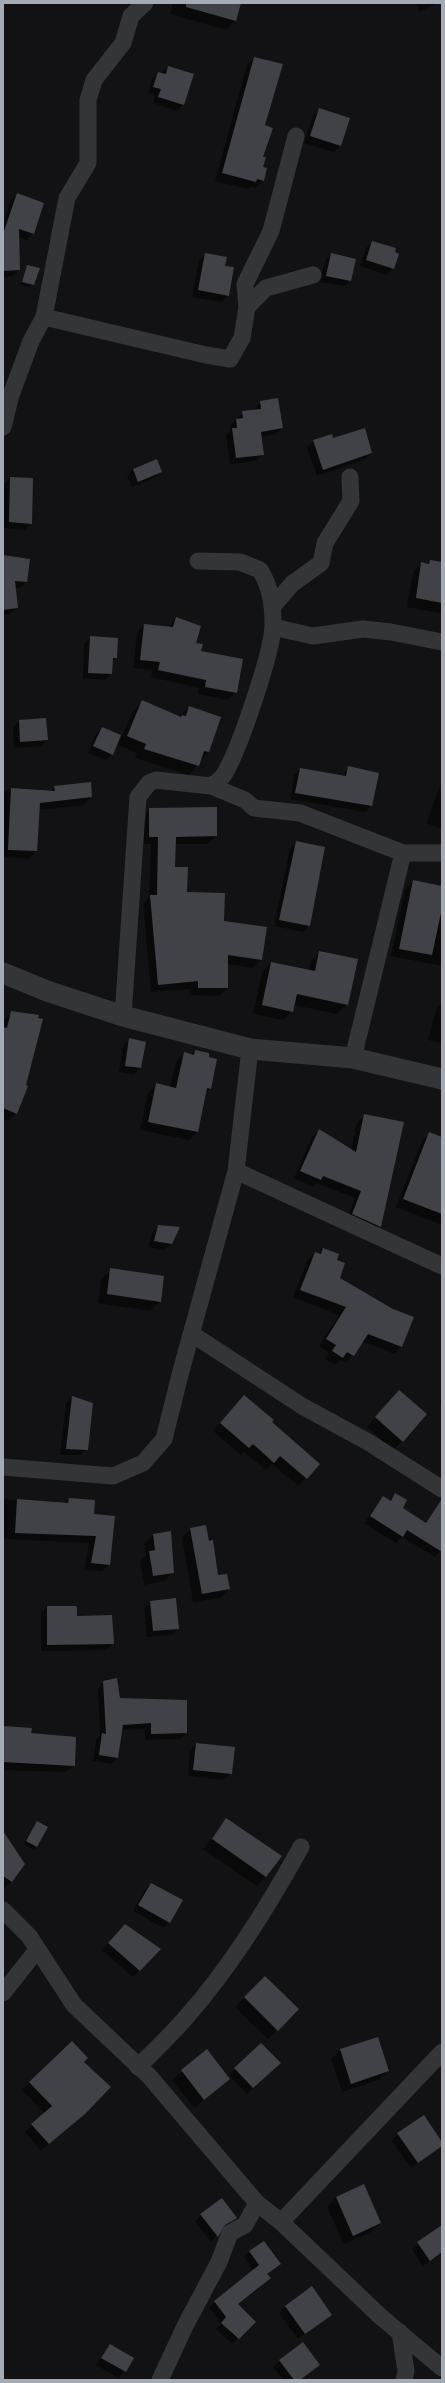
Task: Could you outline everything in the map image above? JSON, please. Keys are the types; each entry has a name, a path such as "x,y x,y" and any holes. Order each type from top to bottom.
{"street":[{"path":"3,426 11,394 31,341 44,317 67,198 88,163 88,100 90,89 94,80 123,43 131,16 145,3"},
{"path":"44,317 206,355 230,359 242,338 247,307 244,284 271,231 296,136"},
{"path":"247,307 266,288 313,275"},
{"path":"273,606 292,584 321,563 325,543 350,502 352,488 350,477"},
{"path":"198,561 240,562 260,570 266,580 273,606 273,628 257,690 232,760 222,777 211,786"},
{"path":"273,628 313,636 363,629 391,632 442,642"},
{"path":"123,1016 138,797 149,783 156,780 211,786 245,800 254,808 300,813 403,853 442,853"},
{"path":"353,1058 403,853"},
{"path":"3,973 47,991 123,1016 250,1049 353,1058 442,1079"},
{"path":"3,1467 113,1476 143,1463 164,1439 236,1171 250,1049"},
{"path":"236,1171 442,1266"},
{"path":"192,1334 302,1406 368,1442 442,1488"},
{"path":"138,2067 189,2014 204,1995 263,1913 301,1847"},
{"path":"3,1910 29,1936 74,2004 149,2076 257,2203 281,2222 400,2332 442,2368"},
{"path":"3,1993 37,1950"},
{"path":"281,2222 442,2052"},
{"path":"160,2380 185,2326 219,2262 230,2233 245,2224 257,2203"},
{"path":"400,2332 406,2371 404,2380"}],"building":[{"path":"186,3 241,3 236,21 186,7"},
{"path":"254,57 283,64 265,125 273,128 263,157 266,157 263,167 267,168 264,181 257,179 256,182 222,173"},
{"path":"168,66 194,74 184,105 158,97 161,89 153,87 158,72 166,74"},
{"path":"319,108 350,118 341,146 310,136"},
{"path":"17,193 44,203 34,234 19,229 20,270 3,271 3,234"},
{"path":"372,241 396,248 395,252 399,254 394,269 366,260"},
{"path":"205,253 227,257 225,266 234,267 229,296 198,290"},
{"path":"331,253 356,259 351,281 326,276"},
{"path":"27,265 40,268 34,285 22,282"},
{"path":"278,398 283,428 261,432 264,455 236,458 232,428 237,428 236,419 243,418 242,411 261,409 260,401"},
{"path":"365,428 372,453 323,470 313,440 332,434 333,438"},
{"path":"157,459 162,472 138,482 133,469"},
{"path":"10,477 33,478 32,524 9,522"},
{"path":"3,555 30,559 27,582 15,581 18,608 3,610"},
{"path":"430,560 442,562 442,603 416,598 421,562 429,564"},
{"path":"176,617 201,626 196,643 203,644 201,651 243,659 237,693 205,687 206,680 158,670 160,662 140,660 144,624 173,627"},
{"path":"90,636 118,638 117,658 113,658 112,674 88,673"},
{"path":"142,700 181,717 182,715 186,716 189,706 221,717 209,752 204,751 199,766 144,749 146,744 127,736"},
{"path":"46,718 48,740 20,742 19,720"},
{"path":"102,727 121,735 113,755 93,746"},
{"path":"348,766 379,773 372,806 295,793 300,768 346,776"},
{"path":"91,782 92,797 40,803 37,851 8,850 11,788 55,791 54,786"},
{"path":"217,807 217,836 176,837 175,867 188,867 187,892 225,893 224,921 267,927 262,960 228,955 228,988 198,988 198,981 158,985 150,895 157,895 158,837 149,837 149,808"},
{"path":"296,841 325,847 310,926 279,920"},
{"path":"413,880 442,886 442,908 432,955 399,949"},
{"path":"319,951 358,959 348,1005 297,994 293,1012 262,1005 271,962 315,971"},
{"path":"11,1011 39,1015 38,1018 43,1019 26,1085 28,1086 17,1114 3,1108 3,1027 7,1028"},
{"path":"129,1038 146,1042 141,1068 125,1066"},
{"path":"195,1050 209,1053 209,1057 217,1059 211,1089 207,1088 198,1132 148,1122 156,1083 176,1088 184,1052 194,1055"},
{"path":"364,1114 404,1122 381,1227 352,1214 361,1191 323,1176 321,1180 300,1171 319,1129 356,1152"},
{"path":"429,1132 442,1137 442,1214 403,1199"},
{"path":"158,1225 180,1227 172,1244 154,1241"},
{"path":"323,1248 339,1254 337,1260 345,1263 340,1278 393,1309 414,1317 402,1347 368,1334 354,1356 347,1352 343,1358 332,1351 336,1345 326,1339 346,1307 300,1290 315,1252 321,1254"},
{"path":"110,1268 164,1276 161,1302 107,1294"},
{"path":"399,1390 427,1414 403,1442 375,1417"},
{"path":"244,1395 274,1420 272,1422 320,1464 307,1479 280,1456 274,1463 253,1444 249,1448 220,1423"},
{"path":"72,1396 93,1403 88,1450 66,1449"},
{"path":"395,1493 407,1500 403,1508 426,1523 442,1499 442,1552 407,1530 403,1537 370,1516 383,1496 391,1501"},
{"path":"69,1498 95,1500 94,1514 115,1516 110,1565 91,1563 96,1536 15,1533 17,1499 68,1503"},
{"path":"206,1525 209,1541 213,1540 218,1575 227,1574 230,1589 202,1594 190,1528"},
{"path":"171,1531 174,1573 153,1576 149,1551 155,1550 153,1534"},
{"path":"176,1598 179,1629 153,1631 150,1601"},
{"path":"47,1606 75,1606 77,1607 77,1616 112,1615 114,1644 47,1645"},
{"path":"117,1678 120,1698 187,1700 187,1733 151,1734 151,1723 123,1725 118,1758 99,1755 102,1733 106,1734 103,1681"},
{"path":"3,1726 32,1728 31,1733 76,1737 75,1766 3,1762"},
{"path":"196,1743 235,1747 232,1774 193,1770"},
{"path":"226,1818 282,1856 266,1877 212,1839"},
{"path":"37,1821 48,1827 37,1847 26,1841"},
{"path":"3,1831 25,1864 12,1882 3,1876"},
{"path":"151,1883 183,1900 170,1923 138,1905"},
{"path":"125,1924 161,1949 140,1971 108,1943"},
{"path":"265,1976 299,2009 278,2031 244,1997"},
{"path":"378,2037 389,2071 351,2084 340,2049"},
{"path":"72,2041 88,2058 84,2062 111,2087 85,2114 49,2144 31,2124 52,2106 29,2082"},
{"path":"261,2043 281,2063 253,2088 234,2068"},
{"path":"207,2049 230,2079 204,2100 181,2070"},
{"path":"424,2115 442,2142 442,2146 418,2163 397,2133"},
{"path":"364,2184 381,2223 353,2236 336,2197"},
{"path":"222,2198 237,2218 225,2225 218,2237 200,2214"},
{"path":"442,2225 442,2252 430,2261 417,2242"},
{"path":"264,2241 281,2264 267,2274 271,2278 238,2304 256,2322 239,2339 221,2323 226,2317 214,2301 259,2265 249,2251"},
{"path":"312,2286 332,2315 305,2334 285,2306"},
{"path":"303,2342 320,2365 300,2380 294,2380 279,2360"},
{"path":"110,2344 134,2358 126,2372 101,2358"}]}
